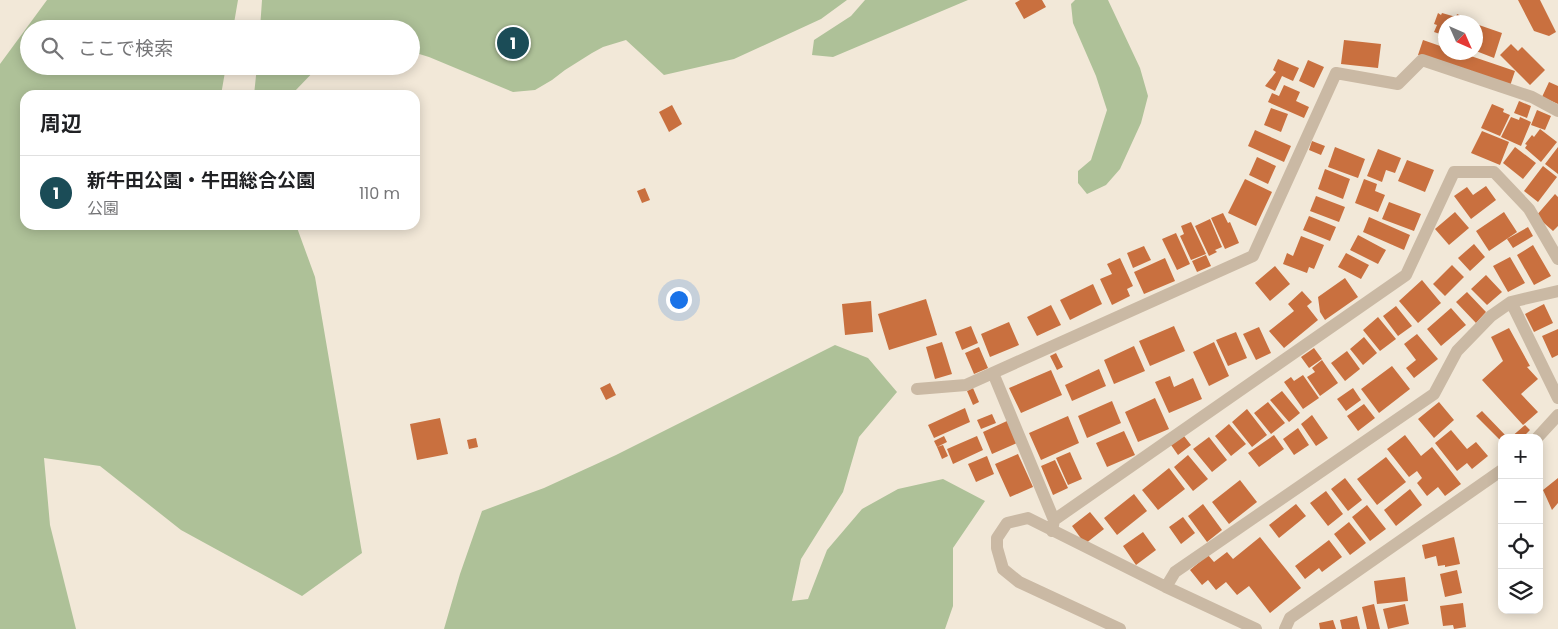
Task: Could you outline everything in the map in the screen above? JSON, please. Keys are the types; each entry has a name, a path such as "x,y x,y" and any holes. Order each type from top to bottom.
{"street":[{"path":"917,389 966,385 1253,256 1336,73 1398,84 1422,60 1532,97 1558,111"},
{"path":"1053,526 1406,275 1454,172 1494,172 1529,209 1558,258"},
{"path":"1166,587 1175,572 1434,394 1457,351 1491,316 1512,302 1558,291"},
{"path":"1512,302 1558,398"},
{"path":"993,373 1053,526"},
{"path":"1541,434 1558,415"},
{"path":"1285,629 1290,618 1498,473"},
{"path":"1120,629 1019,582 1003,569 997,548 997,538 1007,523 1028,518 1053,526 1166,587 1256,629"}],"green space":[{"path":"47,0 238,0 235,20 32,20"},
{"path":"262,0 847,0 821,19 734,59 664,75 626,40 603,47 592,53 535,90 513,92 420,54 420,20 261,20"},
{"path":"865,0 968,0 833,57 812,55 814,40 851,16"},
{"path":"1075,0 1108,0 1140,68 1148,96 1141,123 1120,169 1106,185 1087,194 1078,183 1078,171 1091,160 1107,110 1096,76 1073,23 1071,4"},
{"path":"20,37 20,75 224,75 222,90 20,90 20,230 298,230 315,277 362,553 302,596 181,530 100,466 44,458 50,525 76,629 0,629 0,64"},
{"path":"256,75 310,75 296,90 255,90"},
{"path":"835,345 868,358 897,392 859,437 843,492 801,559 792,601 808,599 827,550 862,509 898,489 943,479 985,501 953,548 953,606 945,629 444,629 460,574 482,511 544,488 616,455"}],"building":[{"path":"1020,0 1042,0 1046,7 1024,19 1015,3"},
{"path":"1518,0 1540,0 1556,32 1549,36 1534,31"},
{"path":"1438,13 1441,15 1438,15 1438,33 1434,32 1437,25 1434,24"},
{"path":"1483,26 1502,33 1494,58 1483,54"},
{"path":"1344,40 1381,44 1378,68 1341,64"},
{"path":"1423,40 1438,45 1438,60 1483,60 1515,71 1510,86 1418,55"},
{"path":"1511,44 1518,51 1522,47 1545,70 1530,85 1500,55"},
{"path":"1278,59 1299,68 1293,81 1282,76 1275,91 1265,86 1276,72 1273,70"},
{"path":"1308,60 1324,67 1314,88 1299,81"},
{"path":"1549,82 1558,86 1558,104 1542,97"},
{"path":"1284,85 1300,92 1296,101 1309,107 1304,118 1268,102 1272,93 1279,96"},
{"path":"1519,101 1531,106 1527,118 1514,113"},
{"path":"1492,104 1504,109 1503,112 1510,115 1500,136 1481,128"},
{"path":"672,105 682,124 669,132 659,112"},
{"path":"1271,108 1288,114 1281,132 1264,125"},
{"path":"1537,110 1551,116 1545,130 1531,125"},
{"path":"1511,117 1519,120 1520,117 1531,122 1521,146 1501,137"},
{"path":"1540,129 1557,142 1541,162 1525,148 1527,145 1525,144 1532,135 1534,137"},
{"path":"1255,130 1291,146 1284,162 1248,146"},
{"path":"1482,131 1509,142 1500,165 1471,153"},
{"path":"1312,141 1325,146 1321,155 1309,150"},
{"path":"1335,147 1365,159 1358,178 1328,167"},
{"path":"1515,147 1536,163 1523,179 1503,163"},
{"path":"1558,147 1558,174 1545,164"},
{"path":"1378,149 1401,158 1395,173 1386,170 1382,182 1367,176"},
{"path":"1257,157 1276,166 1268,184 1249,175"},
{"path":"1407,160 1434,170 1425,192 1398,181"},
{"path":"1543,166 1557,177 1538,202 1524,191"},
{"path":"1325,169 1350,179 1343,199 1318,189"},
{"path":"1245,179 1272,192 1256,226 1228,213"},
{"path":"1364,179 1377,184 1375,191 1385,195 1378,212 1355,203"},
{"path":"1486,186 1496,200 1471,219 1454,196 1467,187 1473,195"},
{"path":"645,188 650,200 642,203 637,191"},
{"path":"1555,194 1558,197 1558,226 1553,231 1536,216"},
{"path":"1316,196 1345,207 1339,222 1310,211"},
{"path":"1389,202 1421,214 1414,231 1382,219"},
{"path":"1455,212 1469,228 1449,245 1435,229"},
{"path":"1504,212 1517,232 1489,251 1476,231"},
{"path":"1223,213 1228,223 1230,222 1239,243 1225,249 1211,218"},
{"path":"1309,216 1336,227 1330,241 1303,230"},
{"path":"1369,217 1410,235 1404,250 1363,232"},
{"path":"1210,219 1222,247 1215,250 1217,252 1209,256 1195,226"},
{"path":"1191,222 1206,254 1191,260 1180,236 1184,234 1181,226"},
{"path":"1528,227 1533,236 1513,248 1507,239"},
{"path":"1176,233 1190,264 1177,270 1162,239"},
{"path":"1358,235 1386,250 1378,264 1350,250"},
{"path":"1301,236 1324,245 1314,269 1309,267 1307,273 1283,264 1287,253 1293,256"},
{"path":"1474,244 1485,257 1470,271 1458,258"},
{"path":"1533,245 1551,276 1534,285 1517,255"},
{"path":"1144,246 1151,260 1133,268 1127,253"},
{"path":"1346,253 1369,265 1361,279 1338,267"},
{"path":"1206,255 1211,266 1197,272 1192,261"},
{"path":"1510,257 1525,283 1508,292 1493,266"},
{"path":"1120,258 1133,286 1127,289 1130,296 1112,305 1100,279 1112,274 1107,264"},
{"path":"1165,258 1175,281 1144,294 1134,272"},
{"path":"1452,265 1464,277 1445,296 1433,284"},
{"path":"1275,266 1290,284 1270,301 1255,283"},
{"path":"1486,275 1502,292 1487,305 1471,289"},
{"path":"1345,278 1358,297 1325,320 1320,312 1318,297"},
{"path":"1422,280 1441,303 1418,323 1399,301"},
{"path":"1093,284 1102,304 1070,320 1060,300"},
{"path":"1302,291 1312,302 1307,306 1318,320 1284,348 1269,331 1294,311 1288,304"},
{"path":"1467,292 1486,312 1476,323 1456,302"},
{"path":"926,299 937,335 889,350 878,314"},
{"path":"871,301 873,332 845,335 842,304"},
{"path":"1544,304 1553,323 1534,332 1525,314"},
{"path":"1051,305 1061,325 1037,336 1027,317"},
{"path":"1396,306 1412,326 1398,336 1383,316"},
{"path":"1451,308 1466,325 1441,346 1427,329"},
{"path":"1378,317 1396,339 1380,351 1363,330"},
{"path":"1009,322 1019,345 990,357 981,334"},
{"path":"971,326 978,343 962,350 955,332"},
{"path":"1174,326 1185,351 1150,366 1139,341"},
{"path":"1259,327 1271,353 1256,360 1243,334"},
{"path":"1509,328 1530,366 1527,367 1538,379 1521,394 1538,412 1523,425 1482,380 1503,361 1491,337"},
{"path":"1558,329 1558,355 1552,358 1542,336"},
{"path":"1236,332 1247,358 1228,366 1216,340"},
{"path":"1417,334 1438,359 1414,378 1406,368 1416,360 1404,344"},
{"path":"1364,337 1377,353 1363,365 1350,349"},
{"path":"942,342 952,374 935,379 926,347"},
{"path":"1214,342 1229,376 1209,386 1193,352"},
{"path":"1134,346 1145,371 1114,384 1104,360"},
{"path":"979,347 988,368 974,374 965,353"},
{"path":"1314,348 1322,359 1309,368 1301,357"},
{"path":"1347,351 1360,369 1345,381 1331,363"},
{"path":"1056,353 1063,367 1057,370 1050,356"},
{"path":"1322,360 1338,383 1320,396 1307,377 1315,372 1312,368"},
{"path":"1392,366 1410,389 1379,413 1361,389"},
{"path":"1099,369 1106,386 1072,401 1065,385"},
{"path":"1051,370 1062,395 1021,413 1009,388"},
{"path":"1303,375 1319,398 1303,409 1284,382 1291,377 1294,381"},
{"path":"1170,376 1174,387 1193,378 1202,399 1169,413 1155,382"},
{"path":"610,383 616,395 606,400 600,388"},
{"path":"973,388 979,402 973,405 967,391"},
{"path":"1353,388 1361,400 1346,411 1337,399"},
{"path":"1282,391 1300,413 1289,422 1270,400"},
{"path":"1155,398 1169,429 1138,442 1125,412"},
{"path":"1112,401 1121,423 1087,438 1078,416"},
{"path":"1268,402 1285,423 1271,434 1254,413"},
{"path":"1439,402 1454,420 1434,438 1418,419"},
{"path":"1364,404 1375,418 1358,431 1347,416"},
{"path":"965,408 970,422 934,438 928,425"},
{"path":"1247,409 1267,435 1252,447 1232,422"},
{"path":"1482,411 1504,434 1498,434 1498,438 1476,416"},
{"path":"992,414 996,423 981,429 977,420"},
{"path":"1312,415 1328,438 1316,446 1301,424"},
{"path":"1068,416 1079,443 1041,460 1029,433"},
{"path":"440,418 448,454 417,460 410,424"},
{"path":"1007,421 1017,443 992,454 983,432"},
{"path":"1229,424 1246,444 1231,456 1215,436"},
{"path":"1525,425 1530,430 1526,434 1515,434"},
{"path":"1298,428 1309,445 1294,455 1283,439"},
{"path":"1451,430 1467,449 1476,442 1488,456 1472,469 1467,463 1457,471 1435,443"},
{"path":"1124,431 1135,455 1107,467 1096,443"},
{"path":"1274,435 1284,449 1259,467 1248,453"},
{"path":"1405,435 1421,456 1432,447 1461,484 1445,496 1438,487 1427,496 1417,483 1422,478 1417,471 1409,477 1387,449"},
{"path":"944,436 947,442 937,447 934,441"},
{"path":"977,436 983,450 953,464 947,449"},
{"path":"1184,436 1191,445 1178,455 1171,445"},
{"path":"1209,437 1227,460 1212,472 1193,449"},
{"path":"476,438 478,447 469,449 467,440"},
{"path":"943,445 948,456 942,459 937,447"},
{"path":"1070,452 1082,479 1068,485 1056,458"},
{"path":"1018,454 1033,487 1010,497 995,464"},
{"path":"1188,455 1208,479 1193,491 1174,467"},
{"path":"987,456 994,474 976,482 968,464"},
{"path":"1386,457 1406,482 1377,505 1357,479"},
{"path":"1055,460 1068,488 1053,495 1041,466"},
{"path":"1169,468 1185,489 1158,510 1142,490"},
{"path":"1345,478 1362,500 1348,511 1331,489"},
{"path":"1558,478 1558,503 1552,510 1543,490"},
{"path":"1240,480 1257,502 1229,524 1212,502"},
{"path":"1410,489 1422,505 1396,526 1384,510"},
{"path":"1326,491 1343,514 1328,526 1310,503"},
{"path":"1134,494 1147,511 1117,535 1104,518"},
{"path":"1203,504 1222,530 1207,542 1188,516"},
{"path":"1296,504 1306,516 1279,538 1269,525"},
{"path":"1367,505 1386,529 1370,541 1352,517"},
{"path":"1090,512 1104,529 1085,544 1072,526"},
{"path":"1183,517 1195,533 1181,544 1169,527"},
{"path":"1349,522 1366,543 1350,555 1334,534"},
{"path":"1143,532 1156,550 1136,565 1123,546"},
{"path":"1260,537 1301,588 1270,613 1249,586 1237,595 1226,582 1216,590 1208,580 1202,585 1190,570 1208,555 1214,562 1227,552 1233,559"},
{"path":"1454,537 1460,564 1445,567 1445,565 1438,566 1436,556 1425,559 1422,545"},
{"path":"1329,540 1342,557 1322,572 1319,568 1305,579 1295,566"},
{"path":"1457,570 1462,593 1445,597 1440,574"},
{"path":"1405,577 1408,601 1377,604 1374,581"},
{"path":"1463,603 1466,627 1454,629 1453,625 1443,626 1440,606"},
{"path":"1374,604 1380,629 1367,629 1362,607"},
{"path":"1405,604 1409,624 1388,629 1383,609"},
{"path":"1357,616 1360,629 1342,629 1340,620"},
{"path":"1333,620 1336,629 1320,629 1319,623"}],"place":[{"name":"新牛田公園・牛田総合公園","path":"513,43"}]}
